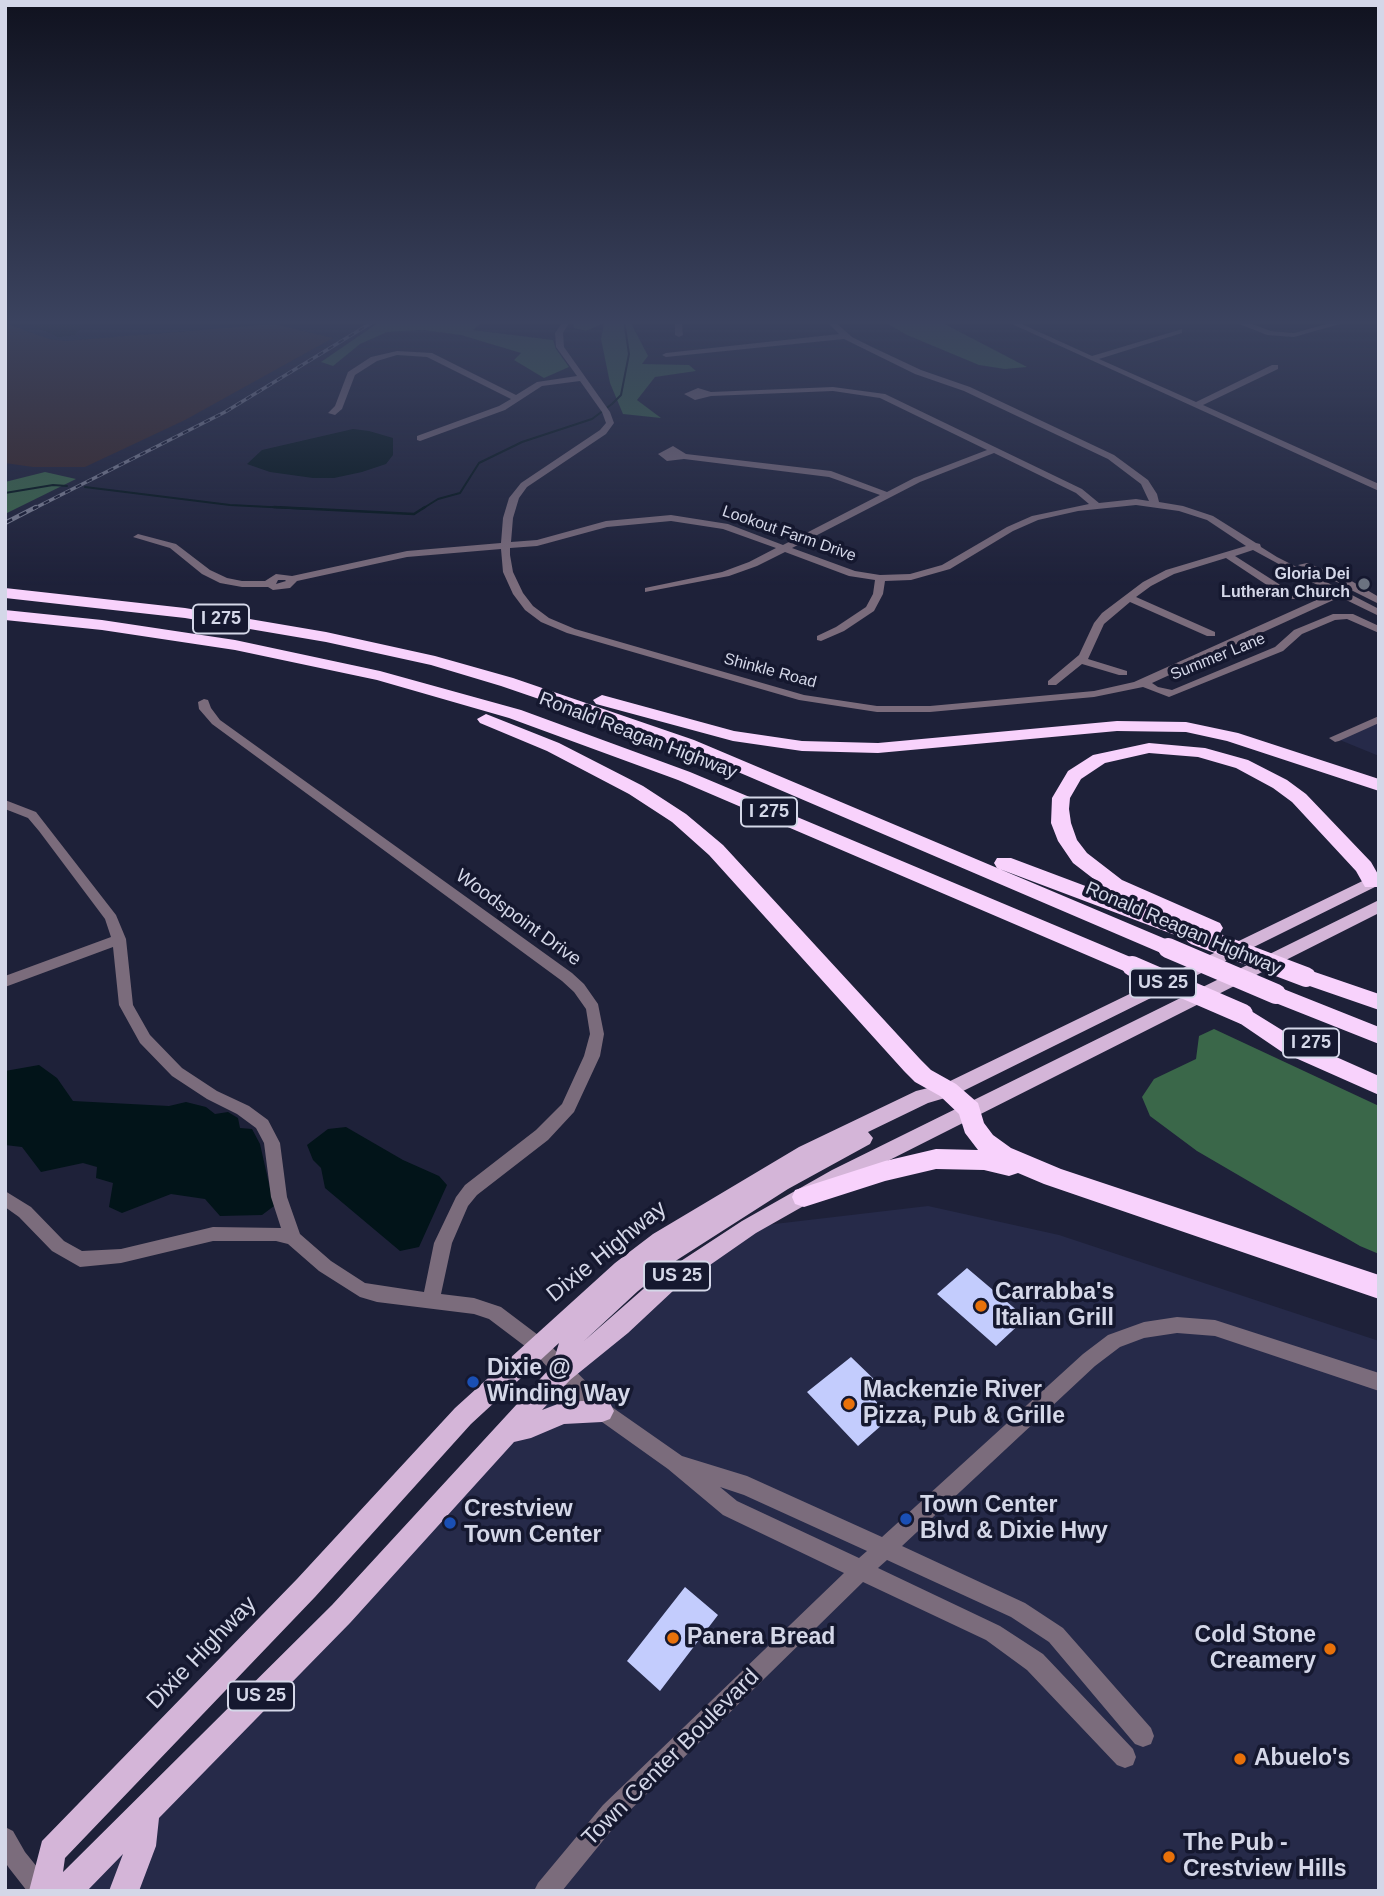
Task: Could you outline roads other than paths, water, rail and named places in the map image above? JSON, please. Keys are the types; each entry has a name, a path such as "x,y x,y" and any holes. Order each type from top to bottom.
{"highway":[{"name":"Ronald Reagan Highway","path":"5,593 185,613 326,637 435,662 598,712 688,744 1379,1036"},
{"name":"Ronald Reagan Highway","path":"5,615 115,626 235,645 397,681 515,714 684,776 1379,1072"},
{"path":"435,662 548,685 698,727 776,743 878,748 1117,726 1164,725 1232,737 1379,785"},
{"path":"397,681 575,757 636,790 679,818 716,850 923,1076 948,1090 970,1110 973,1126 993,1149 1053,1177"},
{"path":"1204,931 1115,885 1080,858 1068,841 1059,809 1066,786 1074,775 1099,759 1149,748 1199,752 1242,764 1280,784 1299,798 1375,880"},
{"path":"791,787 844,798 936,838 1204,931 1379,1001"},
{"path":"1242,1014 1290,1046 1379,1086"},
{"path":"804,1197 885,1171 936,1159 984,1160 1053,1177 1379,1287"}],"main road":[{"name":"Dixie Highway","path":"43,1891 52,1851 306,1588 463,1416 623,1270 661,1240 806,1153 923,1096 948,1090 1375,880"},
{"name":"US 25","path":"51,1891 74,1883 145,1813 341,1614 562,1372 620,1326 667,1283 750,1227 839,1176 1379,906"},
{"path":"562,1372 569,1346 578,1330 669,1252 824,1159 936,1102 948,1090"},
{"path":"507,1432 531,1427 564,1413 602,1411"},
{"path":"124,1891 141,1846 145,1813"}],"street":[{"path":"332,413 336,408"},
{"path":"420,438 493,408"},
{"name":"Shinkle Road","path":"604,408 610,423 603,432 524,485 510,506 505,544 508,572 518,594 529,608 545,620 571,631 803,698 877,709 930,709 1094,694 1143,682 1348,589"},
{"path":"909,408 1079,491 1096,505"},
{"path":"1009,408 1099,450 1142,478 1151,490 1154,503"},
{"path":"1201,408 1379,488"},
{"path":"649,590 738,570 917,480 995,450"},
{"path":"684,456 831,474 887,495"},
{"name":"Lookout Farm Drive","path":"138,537 173,546 206,572 224,580 283,587 291,583 291,579 407,554 537,543 606,524 671,519 725,526 839,570 880,578 911,577 932,573 1025,522 1057,512 1096,505 1154,503 1204,515 1281,563 1379,601"},
{"path":"1052,683 1088,651 1099,623 1129,598 1170,572 1257,546"},
{"path":"1229,556 1292,597"},
{"path":"821,638 870,609 878,594 880,578"},
{"name":"Lookout Farm Drive","path":"1348,589 1379,612"},
{"path":"1129,598 1211,634"},
{"name":"Summer Lane","path":"1143,682 1169,694 1176,692 1279,649 1297,632 1333,617 1349,616 1379,630"},
{"path":"1080,660 1123,673"},
{"name":"Woodspoint Drive","path":"204,702 205,709 216,722 567,977 579,988 593,1008 597,1034 592,1056 568,1108 542,1135 471,1190 462,1202 443,1243 431,1300"},
{"path":"1335,738 1379,719"},
{"path":"5,804 32,815 111,918 118,939 127,1005 145,1039 177,1072 262,1124 272,1143 279,1197 293,1238"},
{"path":"5,982 118,939"},
{"path":"5,1198 25,1212 58,1246 80,1259 121,1256 213,1234 276,1234 293,1238 325,1266 360,1289 377,1294 474,1306 495,1314 540,1347 602,1411 675,1462 730,1508 993,1633 1035,1662 1125,1757"},
{"name":"Town Center Boulevard","path":"546,1891 611,1813 861,1570 1089,1360 1114,1341 1144,1330 1177,1325 1215,1328 1379,1382"},
{"path":"675,1462 747,1486 1018,1610 1056,1635 1143,1736"},
{"path":"5,1839 17,1860 43,1891"}],"waterway":[{"path":"422,509 438,499 460,493 479,463 522,442 592,419 606,408"},
{"path":"5,493 53,485 67,486"},
{"path":"85,487 230,505 310,509"},
{"path":"274,507 414,514 425,507"}],"railway":[{"path":"33,509 231,408"},
{"path":"5,523 36,507"}],"place":[{"name":"Gloria Dei Lutheran Church","path":"1364,584"},
{"name":"Carrabba's Italian Grill","path":"981,1306"},
{"name":"Dixie @ Winding Way","path":"473,1382"},
{"name":"Mackenzie River Pizza, Pub & Grille","path":"849,1404"},
{"name":"Town Center Blvd & Dixie Hwy","path":"906,1519"},
{"name":"Crestview Town Center","path":"450,1523"},
{"name":"Panera Bread","path":"673,1638"},
{"name":"Cold Stone Creamery","path":"1330,1649"},
{"name":"Abuelo's","path":"1240,1759"},
{"name":"The Pub - Crestview Hills","path":"1169,1857"}]}
